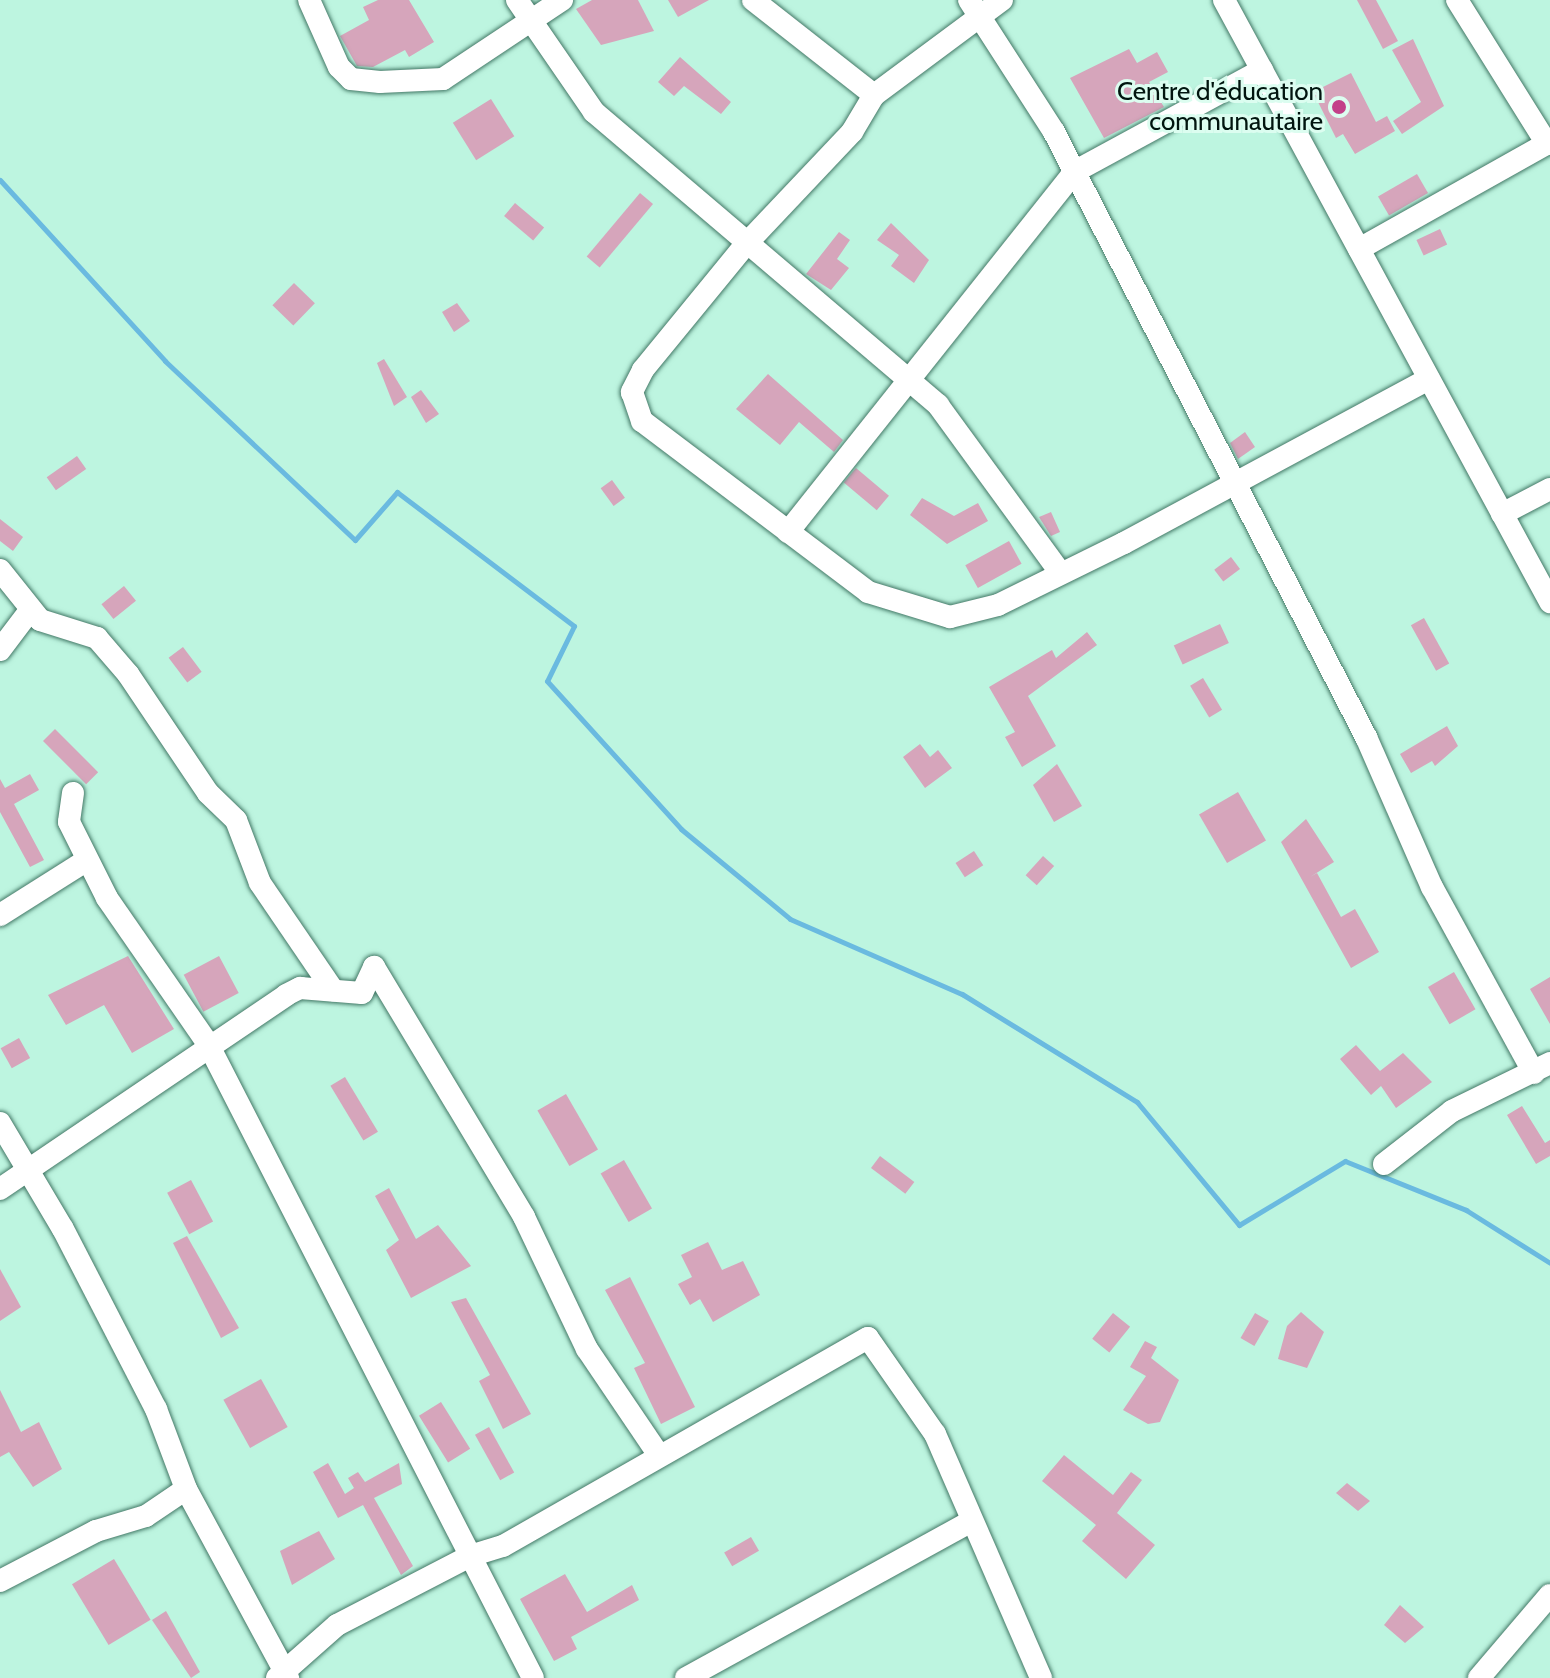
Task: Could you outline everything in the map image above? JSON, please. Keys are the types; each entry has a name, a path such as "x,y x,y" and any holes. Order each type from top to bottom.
{"street":[{"path":"309,0 339,67 365,81 443,79 524,9 562,0"},
{"path":"753,0 874,95"},
{"path":"1002,0 974,8 874,95 852,132 746,244 643,370 633,408 868,592 950,617 998,605 1429,379"},
{"path":"1224,0 1550,602"},
{"path":"1359,249 1548,143 1457,0"},
{"path":"974,8 1074,172 1236,482 1366,737 1432,887 1542,1068 1452,1111 1384,1164"},
{"path":"524,9 555,64 594,112 746,244 909,379 953,423 1059,571"},
{"path":"788,532 1074,172 1262,70"},
{"path":"1502,514 1550,489"},
{"path":"0,570 40,620 97,638 128,674 208,793 236,820 260,883 333,990"},
{"path":"0,650 31,609"},
{"path":"73,793 69,822 87,860 159,982 208,1044 533,1678"},
{"path":"0,915 87,860"},
{"path":"0,1189 30,1173 208,1044 300,988 362,993 374,967 524,1217 587,1349 658,1454"},
{"path":"0,1123 156,1409 186,1489 284,1676 337,1625 470,1556 503,1546 658,1454 868,1338 935,1434 968,1523 1041,1678"},
{"path":"0,1581 96,1531 146,1516 186,1489"},
{"path":"686,1678 968,1523"},
{"path":"1479,1678 1550,1595"}],"building":[{"path":"378,0 409,0 434,42 409,57 405,50 373,67 357,66 340,36 369,20 363,7"},
{"path":"592,0 638,0 654,31 601,45 576,9"},
{"path":"668,0 709,0 678,17"},
{"path":"1357,0 1376,0 1398,41 1383,49"},
{"path":"1413,39 1444,106 1402,134 1393,121 1421,102 1392,50"},
{"path":"1129,49 1137,63 1157,52 1168,72 1149,82 1164,107 1104,138 1070,78"},
{"path":"680,57 731,102 721,114 684,86 674,96 658,82"},
{"path":"1351,73 1376,122 1387,116 1395,131 1355,154 1343,134 1336,138 1313,92"},
{"path":"491,99 514,136 476,160 453,123"},
{"path":"1417,174 1428,193 1389,216 1378,196"},
{"path":"640,193 653,204 600,268 587,257"},
{"path":"515,203 544,227 533,240 504,216"},
{"path":"891,223 929,260 914,283 891,266 899,255 877,240"},
{"path":"1440,229 1447,244 1424,255 1416,240"},
{"path":"839,232 850,240 837,259 849,268 831,290 806,274"},
{"path":"294,283 315,303 293,325 272,305"},
{"path":"457,303 470,321 454,332 442,312"},
{"path":"384,359 407,397 394,406 377,363"},
{"path":"768,374 843,440 834,452 799,422 780,445 736,409"},
{"path":"421,390 439,414 426,423 411,397"},
{"path":"1245,432 1255,447 1238,459 1230,443"},
{"path":"77,456 86,469 56,490 47,477"},
{"path":"856,468 889,496 877,510 844,483"},
{"path":"612,480 625,498 614,506 601,488"},
{"path":"922,498 954,516 978,503 988,521 947,544 910,515"},
{"path":"1051,512 1060,532 1051,536 1039,517"},
{"path":"0,519 23,537 13,551 0,541"},
{"path":"1009,541 1022,564 978,588 965,565"},
{"path":"1231,557 1240,569 1223,582 1214,570"},
{"path":"124,586 136,601 113,619 101,604"},
{"path":"1424,618 1449,663 1436,671 1411,625"},
{"path":"1220,624 1229,643 1183,665 1174,646"},
{"path":"1087,632 1097,645 1028,696 1056,746 1022,767 1005,737 1015,732 989,687 1052,650 1056,658"},
{"path":"183,647 202,672 187,683 169,658"},
{"path":"1203,678 1222,710 1209,717 1190,686"},
{"path":"1447,726 1458,746 1435,766 1432,761 1411,773 1400,754"},
{"path":"55,729 98,772 86,784 43,741"},
{"path":"920,744 930,757 938,750 952,768 925,788 903,757"},
{"path":"1057,764 1082,806 1054,822 1033,785"},
{"path":"30,774 39,790 14,804 44,860 30,867 0,812 0,779 5,788"},
{"path":"1238,792 1266,840 1227,863 1199,814"},
{"path":"1306,819 1334,862 1310,877 1317,873 1341,917 1355,909 1379,952 1351,968 1281,842"},
{"path":"974,851 983,865 965,877 956,863"},
{"path":"1043,856 1054,866 1037,885 1026,875"},
{"path":"128,956 174,1029 132,1053 104,1005 66,1025 48,995"},
{"path":"219,956 239,993 203,1012 184,975"},
{"path":"1454,972 1476,1009 1450,1024 1428,987"},
{"path":"1550,977 1550,1024 1530,989"},
{"path":"19,1038 30,1058 12,1068 1,1048"},
{"path":"1356,1045 1380,1071 1403,1053 1432,1082 1396,1108 1381,1086 1371,1095 1340,1059"},
{"path":"345,1077 378,1132 363,1141 330,1086"},
{"path":"566,1094 598,1149 569,1166 537,1110"},
{"path":"1522,1106 1545,1143 1550,1140 1550,1156 1536,1164 1507,1115"},
{"path":"880,1156 914,1182 905,1194 871,1168"},
{"path":"624,1160 652,1208 629,1222 601,1174"},
{"path":"191,1180 213,1221 189,1234 167,1193"},
{"path":"389,1188 416,1239 438,1225 471,1266 411,1298 386,1250 399,1240 375,1196"},
{"path":"187,1236 239,1328 221,1338 173,1243"},
{"path":"708,1242 722,1270 743,1261 760,1295 713,1322 700,1299 690,1305 678,1284 692,1277 681,1255"},
{"path":"0,1269 21,1307 0,1321"},
{"path":"630,1277 695,1407 661,1424 634,1368 645,1363 605,1290"},
{"path":"466,1298 531,1414 503,1429 479,1381 490,1375 451,1302"},
{"path":"1301,1312 1324,1332 1307,1368 1278,1359 1287,1326"},
{"path":"1113,1313 1130,1327 1109,1352 1092,1339"},
{"path":"1255,1313 1269,1321 1254,1346 1240,1338"},
{"path":"1145,1341 1157,1347 1151,1358 1179,1380 1160,1422 1148,1424 1123,1410 1146,1376 1130,1367"},
{"path":"261,1379 288,1427 250,1448 223,1400"},
{"path":"0,1390 21,1432 39,1422 62,1469 33,1487 9,1452 0,1457"},
{"path":"441,1402 470,1449 448,1462 419,1416"},
{"path":"489,1427 514,1472 500,1480 475,1435"},
{"path":"1064,1455 1113,1495 1131,1472 1142,1480 1117,1513 1155,1545 1126,1579 1082,1541 1096,1525 1042,1481"},
{"path":"328,1463 345,1494 354,1488 348,1478 358,1472 365,1482 399,1463 402,1484 374,1498 413,1566 401,1575 363,1505 338,1518 313,1472"},
{"path":"1347,1483 1370,1501 1358,1511 1336,1493"},
{"path":"319,1531 335,1559 292,1585 280,1551"},
{"path":"751,1537 759,1551 732,1566 724,1552"},
{"path":"114,1559 151,1620 109,1645 72,1584"},
{"path":"565,1574 587,1612 632,1585 639,1600 571,1637 577,1649 554,1661 520,1599"},
{"path":"1400,1605 1424,1627 1405,1643 1384,1625"},
{"path":"166,1611 200,1672 191,1678 152,1620"}],"waterway":[{"path":"0,180 165,361 355,540 397,492 574,626 547,681 681,829 790,919 962,994 1137,1102 1239,1225 1345,1161 1466,1210 1550,1263"}],"place":[{"name":"Centre d'éducation communautaire","path":"1339,107"}]}
